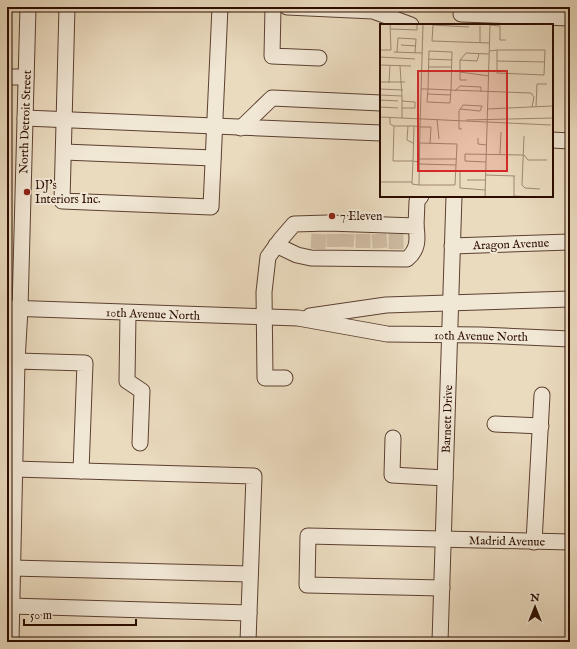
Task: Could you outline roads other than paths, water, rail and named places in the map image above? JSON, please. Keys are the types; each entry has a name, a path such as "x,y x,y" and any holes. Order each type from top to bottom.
{"street":[{"name":"North Detroit Street","path":"11,642 11,606 9,588 12,568 14,469 12,361 13,309 25,118 28,7"},
{"path":"67,7 62,201 211,207 220,7"},
{"path":"273,7 272,56 319,58"},
{"path":"287,7 373,12 408,24"},
{"path":"461,16 514,12 570,18"},
{"path":"7,77 26,77"},
{"path":"241,128 272,98 380,102"},
{"path":"25,118 380,133"},
{"path":"553,140 570,140"},
{"path":"64,152 213,158"},
{"path":"276,245 297,255 311,258 318,254 336,238 379,241 396,254 407,259 413,254 418,242 416,226 417,202 420,197"},
{"name":"Barnett Drive","path":"440,642 454,197"},
{"path":"285,378 265,378 264,292 268,257 294,224 336,238 363,241 379,241 396,230 416,226"},
{"name":"Aragon Avenue","path":"452,246 570,242"},
{"name":"10th Avenue North","path":"298,318 386,305 570,299"},
{"name":"10th Avenue North","path":"13,309 298,318 388,334 570,339"},
{"path":"128,313 127,381 142,391 140,443"},
{"path":"12,361 85,363 82,471"},
{"path":"534,542 542,395"},
{"path":"495,424 541,426"},
{"path":"394,438 392,475 445,478"},
{"path":"14,469 254,476 248,642"},
{"name":"Madrid Avenue","path":"442,588 307,585 308,536 570,542"},
{"path":"12,568 250,574"},
{"path":"11,606 249,613"}],"tunnel":[{"path":"318,249 319,233"},
{"path":"334,234 334,247"},
{"path":"346,247 347,234"},
{"path":"363,234 363,248"},
{"path":"379,234 380,248"},
{"path":"396,234 396,250"}],"place":[{"name":"DJ's Interiors Inc.","path":"27,192"},
{"name":"7 Eleven","path":"332,216"}]}
